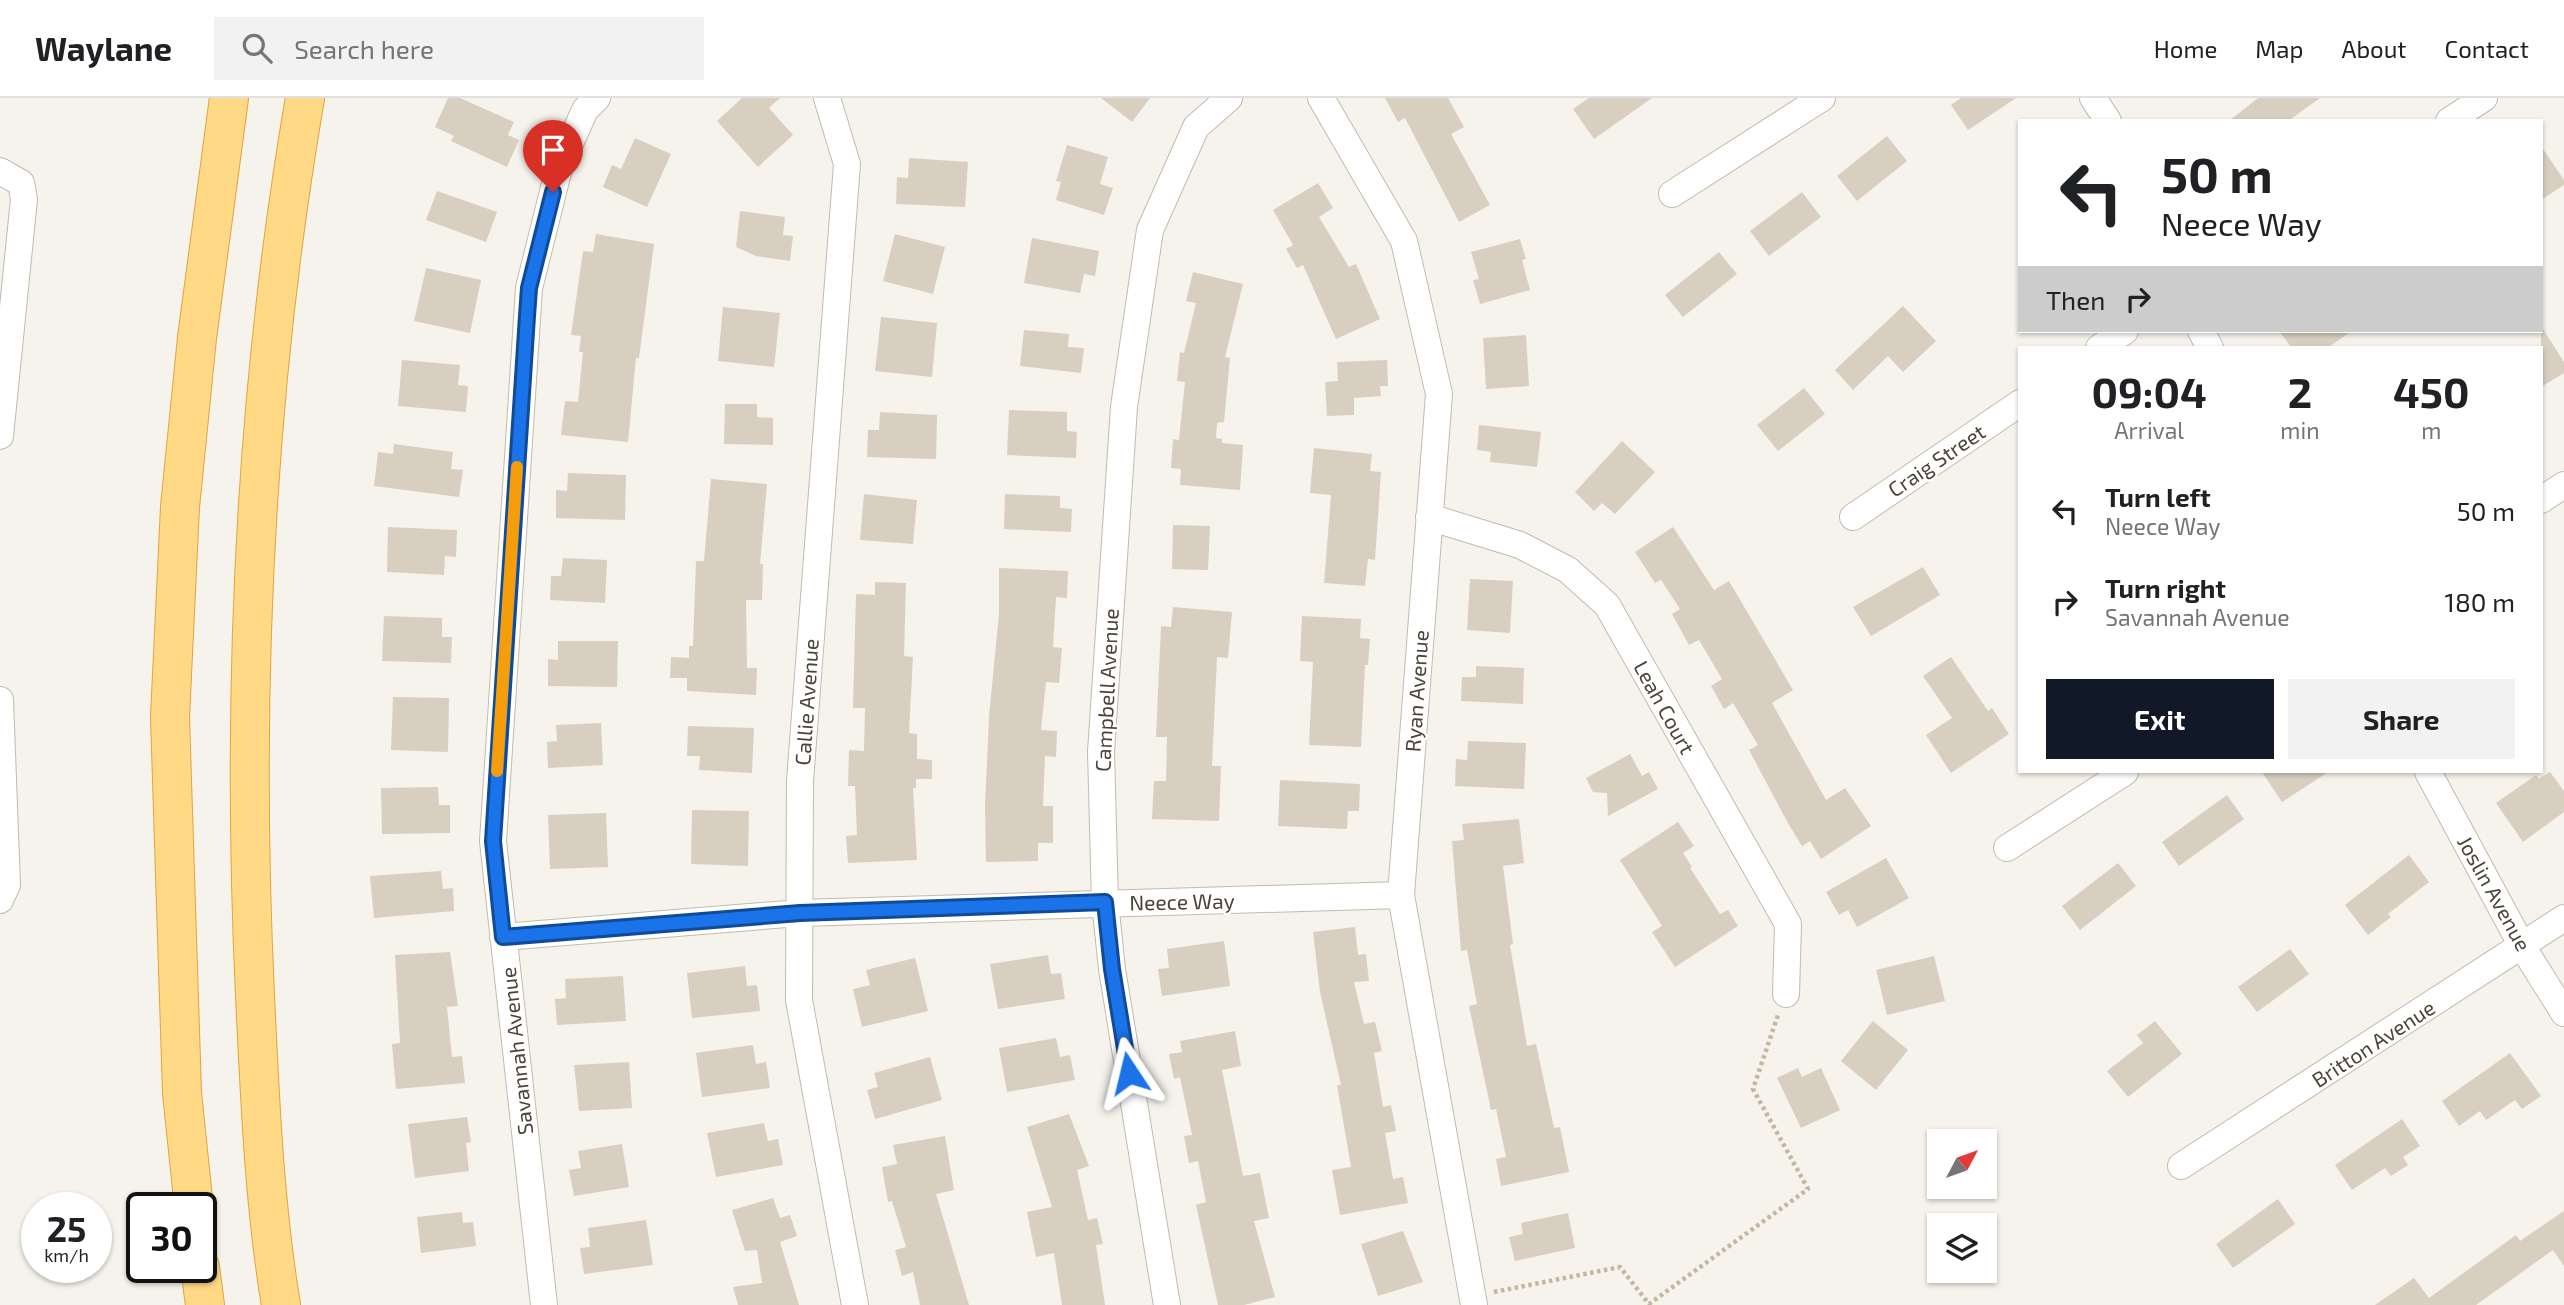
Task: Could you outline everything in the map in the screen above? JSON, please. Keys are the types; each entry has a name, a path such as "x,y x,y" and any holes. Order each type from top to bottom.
{"highway":[{"path":"192,1192 182,1093 170,717 181,494 197,338 229,98"},
{"path":"281,1305 265,1164 248,855 252,614 259,485 274,321 305,98"},
{"path":"202,1283 205,1305"}],"street":[{"name":"Savannah Avenue","path":"544,1305 493,841 529,288 559,168 585,110 597,98"},
{"name":"Callie Avenue","path":"827,98 847,164 800,780 799,1000 855,1305"},
{"name":"Campbell Avenue","path":"1167,1305 1112,969 1105,902 1101,738 1124,407 1150,230 1196,127 1229,98"},
{"name":"Ryan Avenue","path":"1321,98 1404,241 1439,394 1401,895 1473,1301"},
{"path":"1672,194 1822,98"},
{"path":"2093,98 2107,119"},
{"path":"2452,119 2483,98"},
{"path":"0,171 21,183 24,199 0,436"},
{"path":"2102,346 2121,333"},
{"name":"Craig Street","path":"1853,517 2018,404"},
{"path":"2543,499 2564,485"},
{"name":"Leah Court","path":"1429,517 1520,545 1568,570 1608,605 1788,924 1786,994"},
{"path":"0,699 3,839 7,885 0,901"},
{"path":"2007,848 2123,773"},
{"name":"Joslin Avenue","path":"2429,773 2522,946 2564,1013"},
{"name":"Neece Way","path":"503,937 800,913 1401,895"},
{"name":"Britton Avenue","path":"2181,1167 2564,918"}],"path":[{"path":"1473,1301 1620,1267 1649,1304 1808,1189 1753,1089 1786,994"}],"building":[{"path":"448,98 460,98 514,122 508,135 519,140 507,167 451,141 454,136 435,127"},
{"path":"742,98 780,98 769,108 793,135 758,167 717,121"},
{"path":"1101,98 1150,98 1132,122"},
{"path":"1385,98 1448,98 1464,127 1451,134 1490,205 1459,222 1405,118 1398,122"},
{"path":"1589,98 1652,98 1594,139 1573,109"},
{"path":"1961,98 2016,98 1968,130 1951,105"},
{"path":"2258,98 2320,98 2291,119 2232,119"},
{"path":"1887,136 1907,161 1857,201 1837,176"},
{"path":"635,138 671,154 647,207 603,187 612,165 621,169"},
{"path":"1067,145 1108,157 1100,184 1113,188 1104,215 1056,200 1061,182 1056,181"},
{"path":"2543,149 2564,180 2564,185 2543,199"},
{"path":"909,158 968,162 965,207 896,204 897,177 908,178"},
{"path":"1318,183 1333,208 1319,217 1349,267 1356,264 1380,319 1336,339 1303,265 1297,268 1286,249 1293,245 1273,210"},
{"path":"437,191 497,212 486,242 426,220"},
{"path":"1802,192 1821,217 1769,256 1750,231"},
{"path":"740,211 785,217 783,235 793,236 790,261 756,256 736,247"},
{"path":"596,234 654,244 639,358 636,358 628,442 561,435 565,401 578,402 583,352 579,352 581,336 571,335 583,251 593,252"},
{"path":"895,234 945,247 933,294 883,281"},
{"path":"1032,238 1099,251 1095,276 1084,274 1080,293 1024,283"},
{"path":"1520,239 1530,290 1480,304 1473,280 1479,279 1471,252"},
{"path":"1719,252 1737,274 1683,317 1665,295"},
{"path":"426,268 481,280 470,333 414,321"},
{"path":"1193,272 1243,284 1225,357 1230,358 1224,422 1217,423 1216,438 1222,439 1222,443 1243,445 1240,490 1180,485 1181,469 1171,468 1173,439 1179,440 1185,382 1177,381 1180,352 1184,353 1196,303 1186,301"},
{"path":"1903,306 1936,341 1903,372 1888,356 1853,390 1835,370"},
{"path":"723,307 780,313 774,367 718,361"},
{"path":"881,317 937,323 932,377 875,371"},
{"path":"2543,329 2564,362 2564,373 2543,386 2543,346"},
{"path":"1024,330 1069,334 1068,347 1084,348 1081,373 1020,366"},
{"path":"2281,333 2349,333 2330,346 2290,346"},
{"path":"1526,335 1529,386 1486,389 1483,338"},
{"path":"402,360 460,365 458,385 468,386 466,412 398,406"},
{"path":"1387,360 1388,386 1380,386 1381,396 1354,398 1354,415 1327,416 1325,382 1338,381 1337,362"},
{"path":"1804,388 1825,414 1778,451 1757,425"},
{"path":"725,404 757,404 757,417 773,418 773,445 724,444"},
{"path":"1009,410 1067,412 1067,431 1077,432 1076,458 1007,455"},
{"path":"880,412 937,415 936,459 867,457 868,430 879,430"},
{"path":"1479,425 1541,432 1537,467 1490,462 1491,452 1477,450"},
{"path":"1622,441 1655,472 1615,514 1602,503 1594,511 1575,492"},
{"path":"394,444 453,452 451,469 463,470 459,497 374,486 378,452 393,454"},
{"path":"1314,448 1372,454 1370,471 1381,472 1375,560 1368,559 1365,586 1324,583 1331,495 1310,493"},
{"path":"568,473 626,475 625,520 556,518 556,490 567,491"},
{"path":"711,479 767,484 760,564 763,564 762,600 746,600 747,668 757,668 756,695 687,691 687,678 670,678 671,657 689,658 689,646 693,646 696,561 704,561"},
{"path":"864,494 917,500 913,544 860,540"},
{"path":"1005,494 1060,496 1060,508 1072,509 1071,532 1004,529"},
{"path":"1173,525 1210,526 1208,570 1172,569"},
{"path":"388,527 457,530 456,557 445,556 444,575 387,572"},
{"path":"1673,527 1714,590 1729,581 1793,690 1772,703 1826,800 1845,788 1871,826 1821,859 1810,841 1802,846 1789,825 1749,750 1758,745 1733,703 1724,709 1711,686 1722,679 1699,640 1689,645 1672,614 1680,609 1661,580 1655,583 1635,552"},
{"path":"563,558 607,560 605,603 550,600 551,576 561,576"},
{"path":"1923,567 1940,595 1871,636 1853,607"},
{"path":"999,568 1068,571 1067,598 1056,597 1053,647 1062,648 1059,683 1046,682 1041,730 1057,731 1056,757 1045,756 1043,806 1053,806 1053,843 1038,843 1038,861 986,862 985,806 989,716 999,614"},
{"path":"1470,579 1513,581 1510,633 1467,630"},
{"path":"875,582 906,583 904,656 913,657 909,733 917,734 917,759 932,760 932,779 916,779 916,788 913,788 917,860 848,863 846,836 857,835 855,786 848,786 849,750 864,751 865,708 853,708 856,594 875,595"},
{"path":"1173,607 1232,612 1228,658 1217,657 1212,766 1221,766 1219,821 1152,819 1154,781 1166,781 1167,737 1156,737 1161,626 1171,627"},
{"path":"384,616 442,618 442,637 452,637 451,663 382,661"},
{"path":"1302,616 1361,619 1360,638 1370,639 1368,665 1365,665 1361,747 1309,745 1313,662 1300,661"},
{"path":"558,641 618,641 617,687 548,686 548,659 558,660"},
{"path":"1951,657 1988,711 1992,708 2009,734 1951,773 1926,735 1952,718 1923,676"},
{"path":"1476,666 1524,668 1523,704 1461,701 1462,677 1476,677"},
{"path":"393,697 449,698 448,752 391,750"},
{"path":"601,723 603,765 548,768 547,742 557,741 556,725"},
{"path":"688,726 754,728 752,773 699,770 700,756 687,756"},
{"path":"1468,741 1526,743 1524,789 1455,786 1456,759 1467,760"},
{"path":"1630,754 1642,776 1649,772 1658,789 1608,816 1607,793 1593,792 1586,778"},
{"path":"2550,772 2564,791 2564,812 2523,842 2496,803 2536,775 2539,779"},
{"path":"2263,773 2326,773 2282,802"},
{"path":"1280,780 1360,784 1359,811 1348,811 1347,829 1278,826"},
{"path":"438,787 439,805 450,805 450,833 382,834 381,788"},
{"path":"2227,795 2244,819 2179,866 2162,842"},
{"path":"692,810 749,811 748,866 691,864"},
{"path":"606,813 608,867 550,869 548,815"},
{"path":"1519,819 1524,863 1503,866 1513,944 1510,945 1527,1046 1536,1044 1554,1128 1560,1127 1569,1172 1501,1186 1496,1159 1506,1157 1496,1109 1491,1110 1469,1006 1477,1004 1467,950 1461,951 1452,841 1464,840 1462,824"},
{"path":"1678,822 1694,846 1683,853 1692,867 1690,868 1720,914 1728,910 1738,926 1675,967 1652,932 1662,926 1620,860"},
{"path":"2409,855 2429,882 2388,914 2391,917 2368,935 2345,905"},
{"path":"1886,858 1909,898 1857,927 1848,910 1839,915 1826,892"},
{"path":"2118,863 2136,886 2080,930 2062,906"},
{"path":"441,871 443,889 453,888 454,911 374,918 370,876"},
{"path":"1355,927 1358,955 1366,954 1369,981 1354,982 1364,1024 1375,1022 1382,1051 1374,1053 1383,1107 1391,1105 1396,1131 1385,1133 1393,1179 1403,1177 1408,1203 1340,1215 1332,1170 1351,1167 1337,1085 1341,1085 1320,992 1313,932"},
{"path":"1224,941 1230,986 1162,996 1158,969 1169,968 1167,949"},
{"path":"2290,949 2309,974 2257,1012 2238,987"},
{"path":"450,952 458,1006 447,1007 452,1057 462,1056 465,1083 396,1089 392,1044 400,1043 395,955"},
{"path":"1048,955 1051,974 1061,973 1065,999 998,1009 990,964"},
{"path":"1934,956 1945,1001 1887,1015 1876,970"},
{"path":"915,958 928,1011 862,1027 853,989 870,985 866,970"},
{"path":"745,966 747,986 757,985 760,1011 692,1018 687,973"},
{"path":"623,976 626,1021 557,1025 555,999 566,998 565,979"},
{"path":"1873,1021 1908,1050 1876,1090 1841,1061"},
{"path":"2155,1021 2182,1054 2128,1097 2107,1071 2143,1043 2137,1035"},
{"path":"1235,1031 1241,1066 1222,1070 1243,1176 1260,1173 1269,1218 1254,1221 1275,1297 1244,1305 1218,1305 1196,1205 1206,1202 1198,1161 1189,1163 1184,1136 1192,1135 1180,1077 1174,1079 1169,1054 1182,1052 1180,1041"},
{"path":"1056,1038 1060,1057 1070,1055 1075,1080 1007,1092 999,1048"},
{"path":"753,1045 756,1064 766,1062 770,1088 702,1097 696,1053"},
{"path":"2510,1053 2541,1096 2522,1109 2515,1100 2486,1120 2480,1111 2459,1126 2442,1101"},
{"path":"930,1057 942,1100 875,1119 867,1090 878,1087 874,1073"},
{"path":"629,1062 632,1108 579,1111 574,1065"},
{"path":"1798,1068 1802,1077 1821,1068 1840,1110 1801,1128 1777,1078"},
{"path":"1069,1114 1089,1166 1077,1170 1088,1220 1097,1218 1103,1244 1096,1245 1105,1305 1062,1305 1054,1253 1036,1257 1027,1212 1052,1207 1027,1127"},
{"path":"467,1117 471,1142 466,1143 469,1171 415,1178 408,1124"},
{"path":"2402,1119 2420,1146 2403,1157 2408,1165 2391,1176 2385,1168 2352,1190 2335,1165"},
{"path":"764,1123 768,1141 778,1139 783,1165 716,1177 707,1133"},
{"path":"945,1136 954,1190 936,1194 969,1305 920,1305 913,1272 902,1276 895,1250 906,1247 892,1201 888,1202 882,1167 897,1164 893,1145"},
{"path":"622,1144 629,1187 574,1196 569,1170 581,1168 578,1151"},
{"path":"773,1198 780,1218 790,1215 797,1236 780,1242 799,1305 738,1305 733,1287 762,1283 757,1250 745,1251 732,1210"},
{"path":"2278,1199 2295,1224 2233,1268 2216,1244"},
{"path":"2564,1211 2564,1266 2553,1250 2476,1305 2375,1305 2414,1278 2429,1298 2516,1235 2520,1241"},
{"path":"462,1212 463,1223 473,1222 476,1246 421,1253 417,1217"},
{"path":"1568,1213 1575,1248 1515,1261 1509,1237 1523,1234 1521,1223"},
{"path":"646,1220 653,1265 584,1274 580,1248 590,1247 588,1228"},
{"path":"1403,1231 1423,1282 1378,1296 1361,1244"}],"slow traffic":[{"path":"497,771 517,467"}],"route":[{"path":"553,192 529,288 527,316 493,841 503,937 800,913 1105,902 1112,969 1129,1073"}]}
